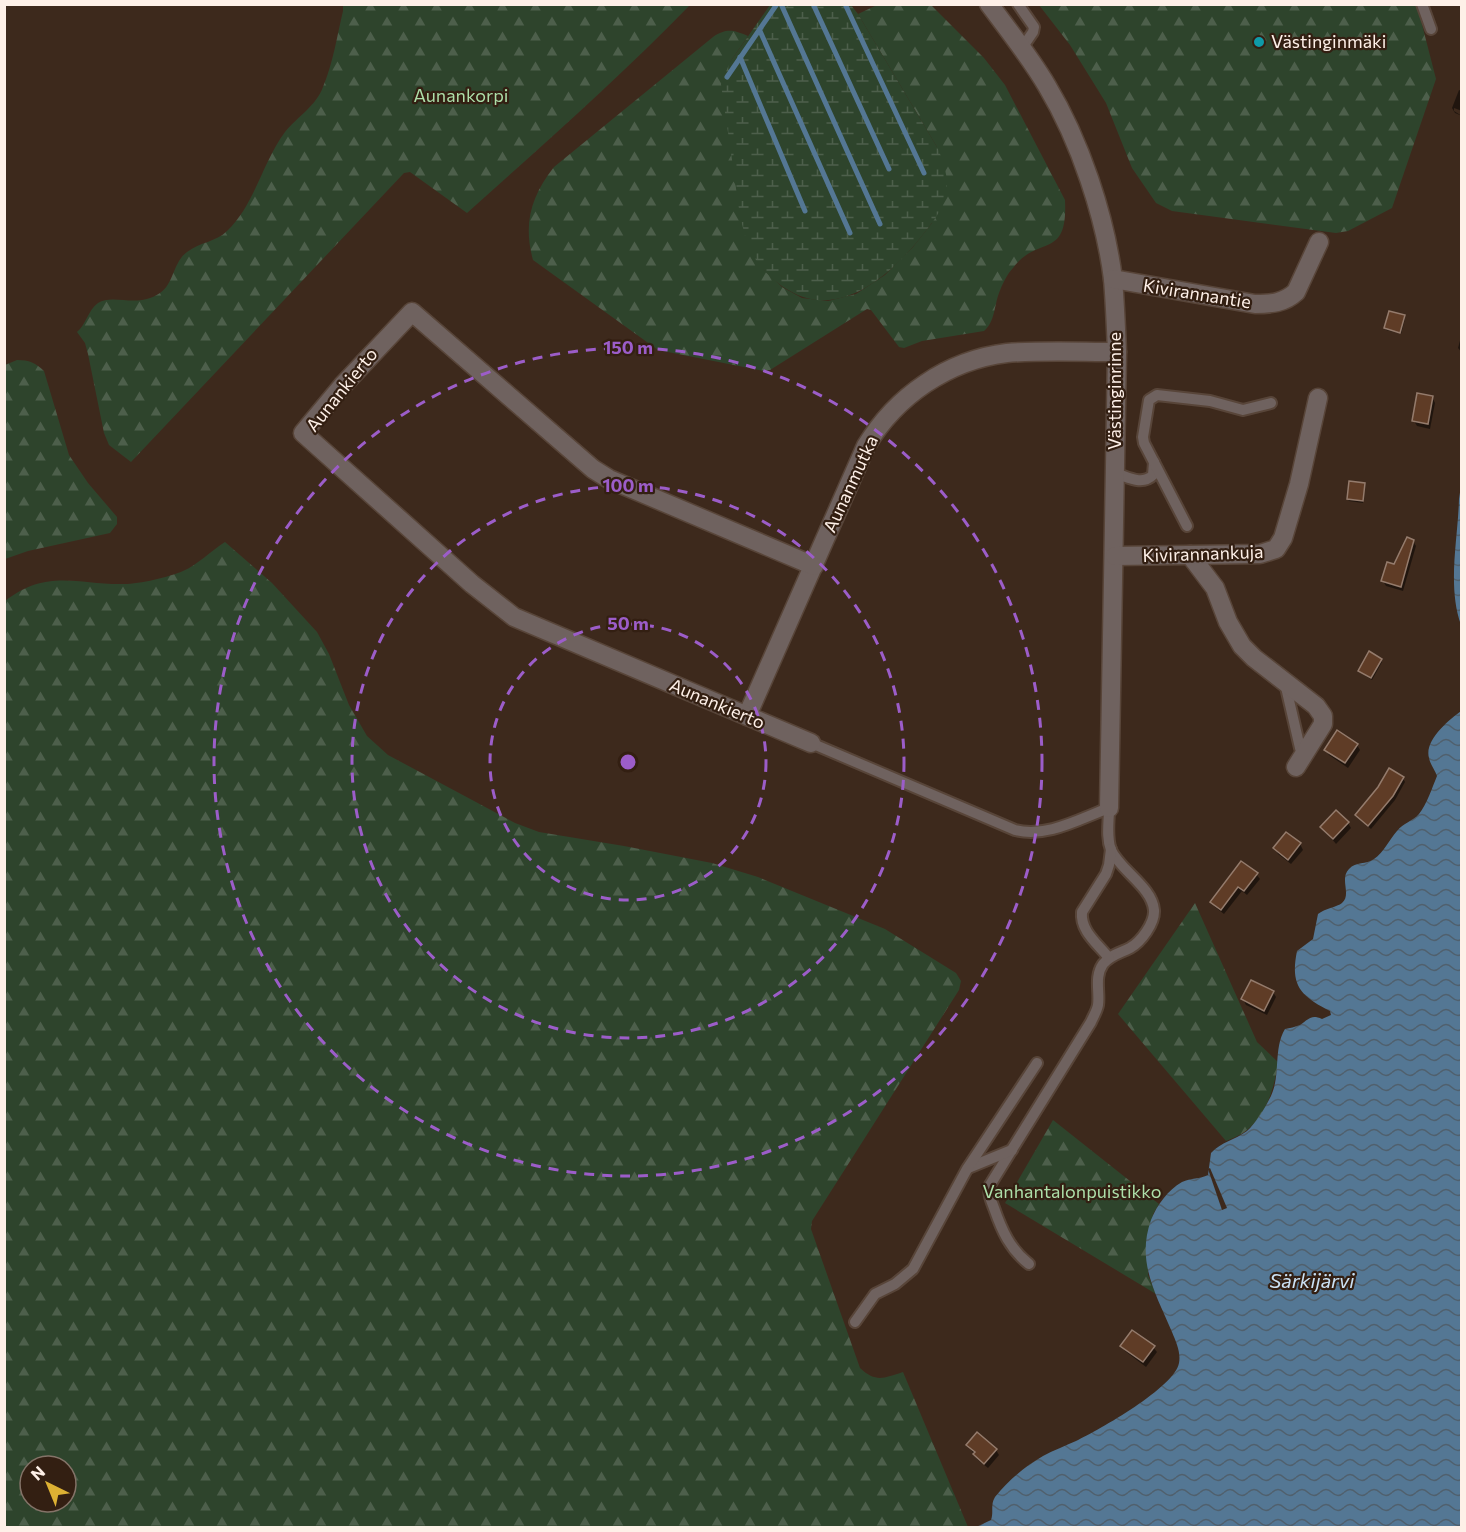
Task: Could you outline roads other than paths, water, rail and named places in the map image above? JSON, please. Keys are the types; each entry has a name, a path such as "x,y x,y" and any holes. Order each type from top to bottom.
{"street":[{"name":"Västinginrinne","path":"989,4 1047,86 1074,143 1100,216 1113,279 1117,352 1109,808"},
{"name":"Kivirannantie","path":"1113,279 1255,304 1276,303 1290,298 1296,292 1319,242"},
{"name":"Aunankierto","path":"811,743 514,617 472,584 303,433 350,377 412,312 593,469 609,479 814,566"},
{"name":"Aunanmutka","path":"747,716 866,446 877,428 892,411 917,389 939,374 960,365 1007,354 1117,352"},
{"name":"Kivirannankuja","path":"1115,556 1266,554 1276,549 1280,544 1299,484 1318,398"},
{"path":"1190,555 1215,588 1228,622 1242,646 1316,706 1323,716 1322,729 1300,762"}],"lane":[{"path":"1018,4 1034,27 1022,48"},
{"path":"1422,4 1431,29"},
{"path":"1187,526 1143,437 1147,405 1152,396 1210,401 1243,410 1271,403"},
{"path":"1115,473 1139,481 1145,480 1153,475 1154,462"},
{"path":"1284,680 1300,748 1300,762"},
{"path":"811,743 1004,826 1024,832 1047,831 1109,808 1108,834 1111,849 1148,895 1154,910 1149,927 1137,943 1109,958 1098,974 1098,1003 1090,1022 990,1185 989,1193 1005,1236 1017,1253 1029,1264"},
{"path":"1109,958 1082,925 1082,919 1083,912 1109,865 1111,849"},
{"path":"855,1322 876,1294 895,1284 913,1269 967,1169 1037,1063"},
{"path":"967,1169 1012,1150"}],"water":[{"path":"1461,486 1462,625 1457,610 1454,579"},
{"name":"Särkijärvi","path":"1461,711 1461,1527 974,1528 991,1520 995,1497 1023,1469 1043,1456 1118,1418 1151,1395 1174,1373 1179,1363 1178,1347 1154,1291 1147,1264 1147,1235 1151,1220 1160,1203 1172,1189 1182,1182 1208,1175 1211,1153 1219,1146 1247,1131 1257,1120 1274,1088 1279,1045 1285,1029 1300,1025 1313,1017 1322,1019 1331,1015 1330,1011 1311,1000 1296,981 1297,951 1313,939 1318,914 1342,903 1345,899 1345,877 1349,869 1378,856 1399,828 1422,810 1437,776 1429,758 1430,744 1439,731"}],"waterway":[{"path":"727,77 777,4"},
{"path":"781,4 880,224"},
{"path":"813,4 889,169"},
{"path":"845,4 924,173"},
{"path":"760,31 850,233"},
{"path":"740,57 805,211"}],"place":[{"name":"Västinginmäki","path":"1259,42"}],"park label":[{"name":"Aunankorpi","path":"461,96"},
{"name":"Vanhantalonpuistikko","path":"1072,1192"}]}
